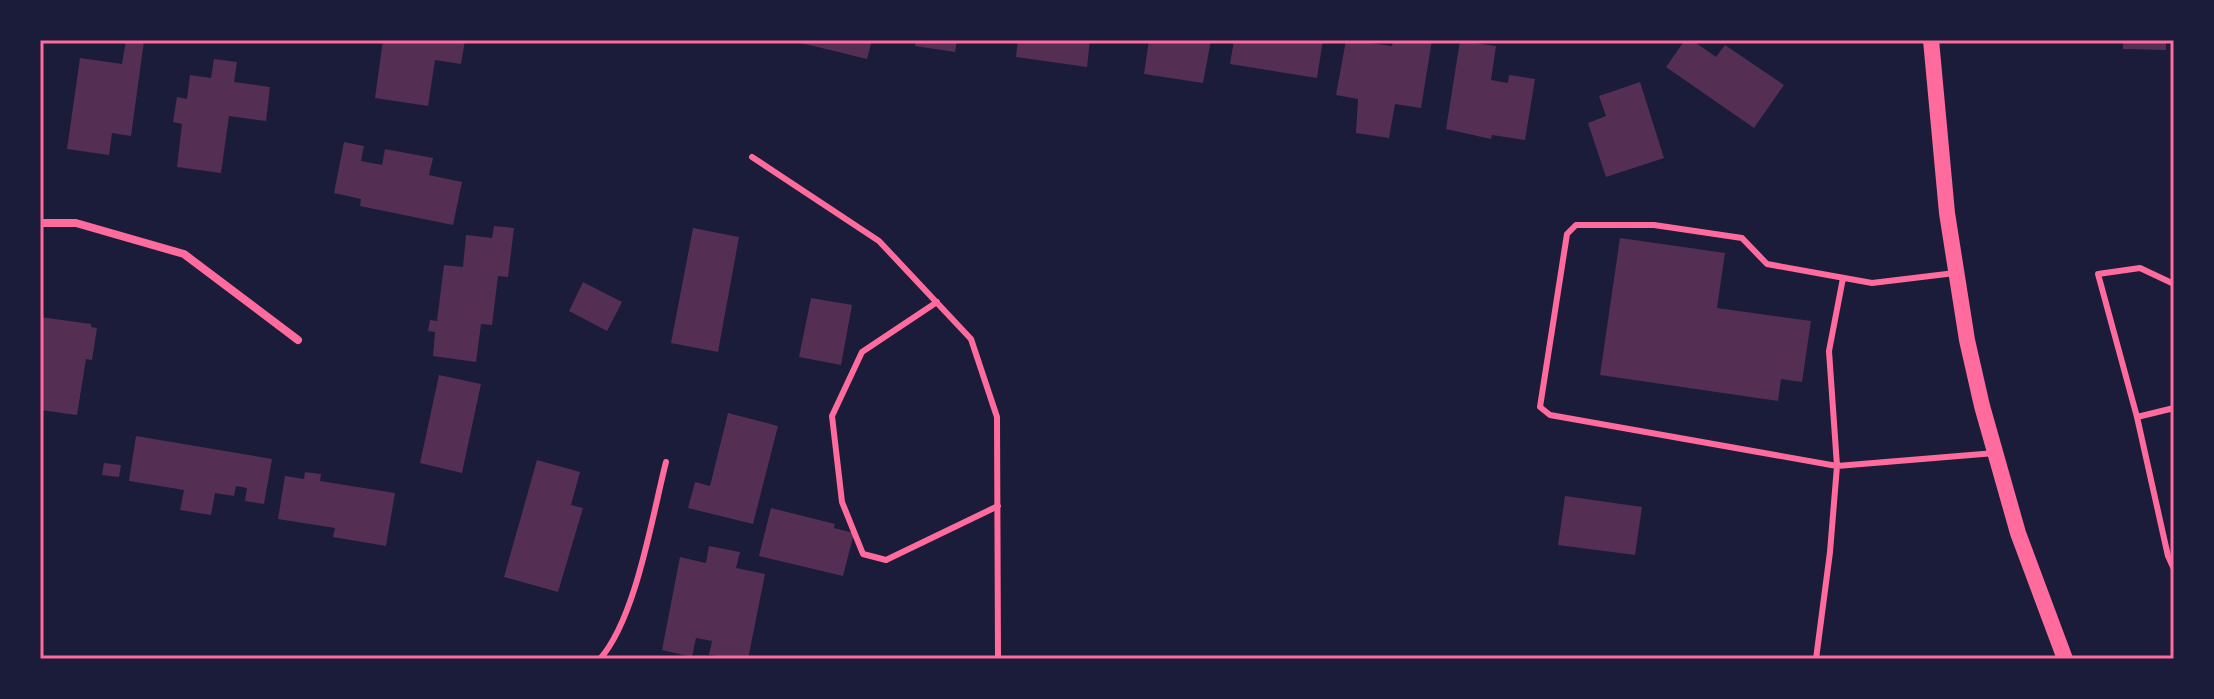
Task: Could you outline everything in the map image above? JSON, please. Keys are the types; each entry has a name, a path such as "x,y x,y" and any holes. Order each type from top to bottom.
{"main road":[{"path":"1931,40 1955,273 1967,340 2018,533 2065,659"}],"street":[{"path":"40,223 76,223 184,254 298,340"}],"lane":[{"path":"752,157 879,241 971,339 997,417 998,659"},
{"path":"1955,273 1872,283 1767,264 1742,238 1654,225 1576,225 1567,234 1540,407 1550,415 1837,466 1995,453"},
{"path":"2174,284 2140,268 2098,274 2137,417 2168,556 2174,569"},
{"path":"1816,659 1837,466 1829,351 1843,278"},
{"path":"937,302 862,352 847,380 832,416 842,502 863,554 886,560 998,506"},
{"path":"2137,417 2174,408"},
{"path":"600,659 621,626 635,585 666,462"}],"building":[{"path":"126,40 144,41 131,136 112,133 109,155 67,149 80,58 122,64"},
{"path":"383,40 465,40 461,64 435,60 428,106 375,98"},
{"path":"789,40 872,40 867,59"},
{"path":"916,40 957,40 955,52 915,46"},
{"path":"1018,40 1090,40 1087,67 1016,57"},
{"path":"1149,40 1211,40 1203,83 1144,74"},
{"path":"1234,40 1323,40 1317,78 1230,64"},
{"path":"1346,40 1392,46 1393,40 1432,40 1421,108 1395,104 1389,138 1356,133 1358,99 1336,95"},
{"path":"1685,40 1692,40 1716,57 1725,45 1784,85 1754,128 1666,67"},
{"path":"2123,40 2166,40 2166,50 2123,49"},
{"path":"1460,41 1496,46 1491,80 1508,83 1509,75 1535,79 1525,140 1492,135 1491,139 1446,129"},
{"path":"214,59 237,62 234,82 270,87 266,121 229,116 221,173 177,167 182,124 173,122 177,97 187,99 190,75 211,78"},
{"path":"1640,82 1664,158 1606,177 1588,123 1606,116 1599,96"},
{"path":"344,142 364,146 361,161 382,165 385,149 433,158 429,175 462,182 453,225 360,206 361,199 334,193"},
{"path":"494,226 514,228 508,277 498,276 492,325 481,324 476,362 433,356 435,332 428,331 430,320 437,321 444,265 463,267 466,235 492,238"},
{"path":"693,228 739,237 718,352 671,343"},
{"path":"1620,238 1725,253 1717,308 1811,321 1802,382 1781,379 1778,401 1600,375"},
{"path":"583,282 622,302 607,331 569,311"},
{"path":"811,298 852,305 841,365 799,357"},
{"path":"40,317 91,324 91,327 97,328 92,360 86,359 77,415 40,410"},
{"path":"439,375 481,384 462,473 420,463"},
{"path":"728,413 778,426 753,524 688,508 695,482 710,486"},
{"path":"136,436 272,459 264,504 245,501 247,488 236,486 234,496 215,493 211,515 180,510 184,490 129,481"},
{"path":"537,460 580,472 571,505 583,508 558,592 504,577"},
{"path":"104,463 121,465 119,477 102,475"},
{"path":"305,472 321,474 320,481 395,493 386,546 333,537 335,528 278,519 285,476 304,479"},
{"path":"1565,496 1642,507 1635,555 1558,545"},
{"path":"771,508 835,524 834,528 854,533 843,576 759,556"},
{"path":"709,546 740,552 736,568 765,574 748,659 709,655 712,641 696,638 692,657 662,650 680,557 706,563"}]}
